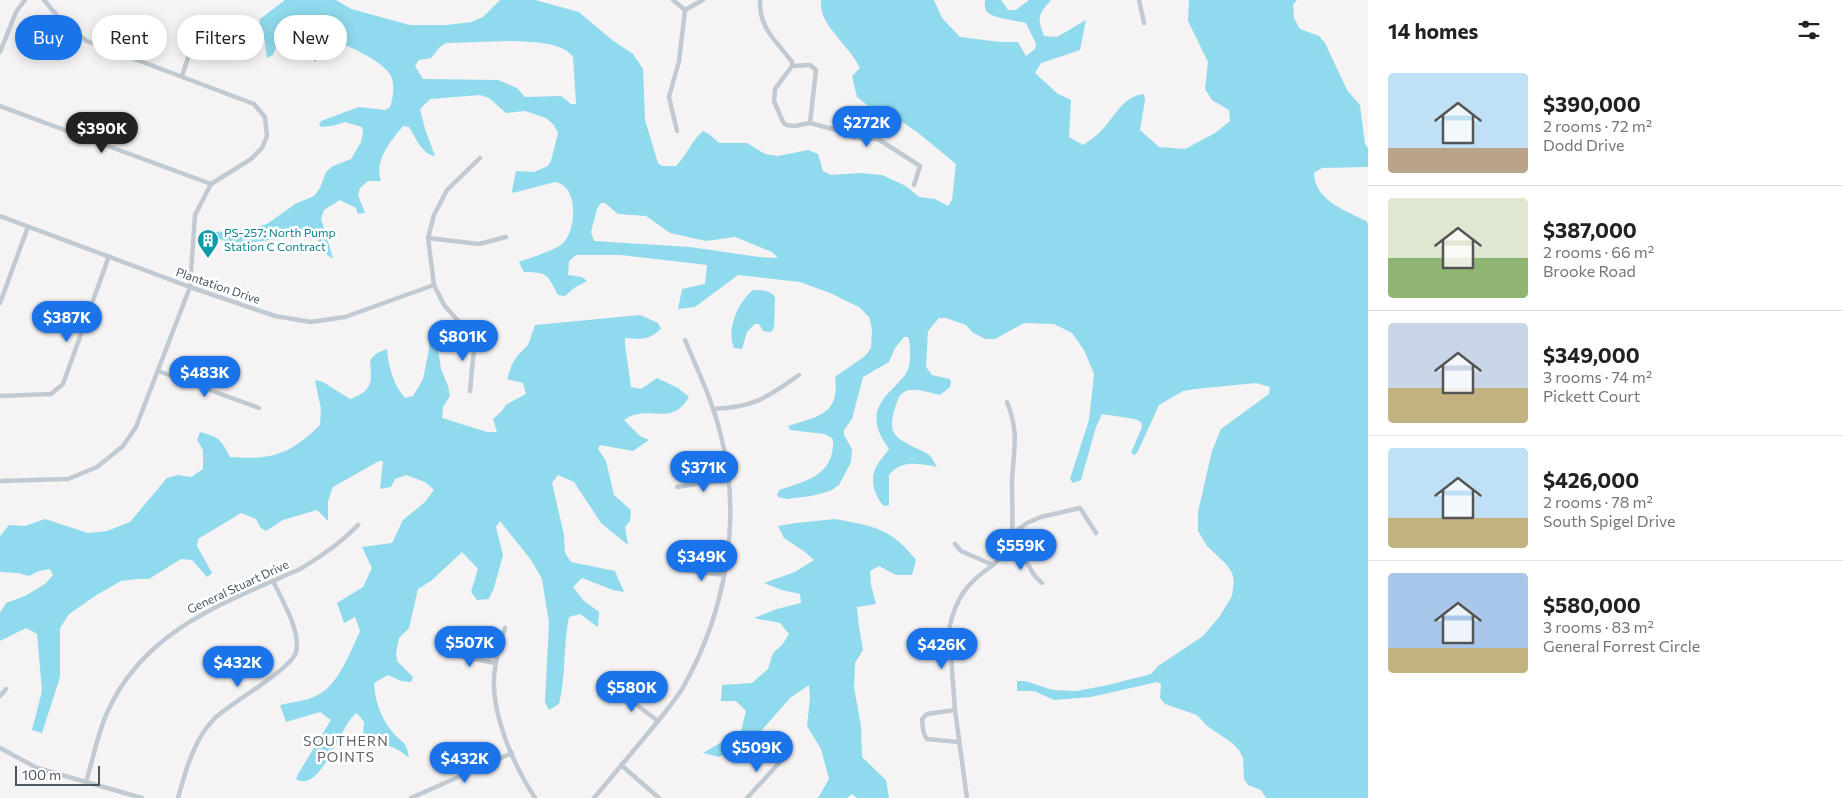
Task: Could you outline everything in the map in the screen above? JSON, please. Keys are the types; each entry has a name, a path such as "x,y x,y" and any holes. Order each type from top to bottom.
{"street":[{"path":"0,52 16,12 25,0"},
{"path":"0,481 68,479 97,467 123,446 136,427 190,287 195,215 211,184 251,159 262,148 267,136 265,117 254,104 87,41 64,24 44,0"},
{"path":"673,0 685,10"},
{"path":"685,10 703,0"},
{"path":"760,0 763,23 792,62 792,66 775,89 774,101 783,122 786,125 795,126 810,123 836,130 854,138 872,138 883,141 920,166 914,185"},
{"path":"1138,0 1144,23"},
{"path":"677,130 669,97 679,61 685,10"},
{"path":"182,76 187,60"},
{"path":"792,66 810,65 816,70 810,123"},
{"path":"0,106 211,184"},
{"path":"470,391 474,348 468,332 444,305 434,285 428,238 434,215 447,190 480,158"},
{"name":"Plantation Drive","path":"0,216 190,287 275,316 311,322 345,317 434,285"},
{"path":"0,303 28,227"},
{"path":"428,238 479,244 506,237"},
{"path":"0,396 52,394 63,384 109,256"},
{"path":"594,798 658,721 681,689 700,650 718,601 724,575 730,529 728,479 721,435 714,408 685,340"},
{"path":"158,371 259,408"},
{"path":"714,408 744,406 755,403 799,375"},
{"path":"966,798 954,710 949,636 951,619 965,588 993,564 1009,546 1012,534 1012,480 1016,436 1015,425 1007,402"},
{"path":"677,487 728,479"},
{"path":"1012,534 1041,517 1080,508 1096,533"},
{"name":"General Stuart Drive","path":"86,782 108,711 124,683 163,640 186,622 224,602 300,569 328,552 358,524"},
{"path":"956,544 961,551 993,564"},
{"path":"1009,546 1023,556 1034,575 1042,583"},
{"path":"683,570 724,575"},
{"path":"178,798 193,750 207,727 242,697 279,672 294,656 296,650 295,634 274,581"},
{"path":"505,628 495,663 495,705 512,753 524,780 535,798"},
{"path":"448,654 495,663"},
{"path":"0,696 6,690"},
{"path":"617,690 658,721"},
{"path":"954,710 927,714 922,719 922,726 927,739 958,742"},
{"path":"0,748 36,768 142,798"},
{"path":"410,798 423,795 512,753"},
{"path":"747,798 781,761"},
{"path":"621,765 659,798"}],"water":[{"path":"285,0 336,0 351,9 410,25 447,25 471,22 483,17 500,0 535,0 579,12 612,40 633,54 643,69 645,120 658,163 662,166 676,166 703,131 719,143 747,143 765,154 778,156 808,150 818,154 823,171 831,175 860,173 882,175 906,186 919,197 935,199 948,206 952,200 956,164 917,132 892,115 871,108 857,97 852,76 860,68 829,26 822,11 821,0 934,0 942,18 960,37 1000,42 1018,42 1026,56 1035,49 1036,44 1026,23 990,14 985,9 985,0 1001,0 1008,10 1016,10 1029,0 1051,0 1040,16 1040,24 1044,36 1057,37 1086,20 1080,50 1041,63 1035,73 1058,94 1071,100 1069,137 1083,145 1105,127 1124,103 1144,94 1145,100 1140,130 1159,147 1185,149 1215,133 1230,121 1229,110 1212,100 1205,89 1208,62 1188,21 1189,0 1297,0 1293,5 1294,18 1300,29 1319,36 1325,43 1347,90 1360,105 1365,144 1368,148 1368,167 1322,168 1314,173 1316,183 1325,198 1366,221 1368,224 1368,798 1266,798 1261,790 1248,785 1244,779 1243,758 1239,750 1207,726 1197,715 1165,704 1160,698 1161,684 1157,682 1091,697 1054,700 1034,691 1017,691 1017,681 1025,681 1053,690 1077,691 1151,674 1158,666 1203,636 1220,616 1232,596 1234,581 1227,565 1207,546 1198,531 1198,512 1212,451 1221,429 1269,394 1270,387 1256,383 1183,391 1159,405 1135,455 1131,453 1142,427 1141,422 1135,419 1102,414 1096,427 1081,480 1073,483 1070,479 1089,420 1094,374 1084,350 1072,333 1054,324 1024,323 995,339 985,339 972,332 966,325 946,318 939,318 928,331 926,367 932,375 950,379 950,387 940,395 915,390 904,392 897,402 892,420 892,427 897,436 928,454 937,467 911,464 899,467 889,475 889,505 884,506 876,494 873,484 875,469 889,449 877,424 878,408 886,395 907,372 910,360 910,344 908,337 904,337 895,348 889,362 863,377 852,419 844,430 844,435 852,449 851,462 839,485 830,491 811,496 787,499 778,497 779,490 803,482 818,474 829,461 833,447 832,438 825,434 790,430 788,426 825,412 834,399 836,390 835,377 865,356 871,348 872,329 869,317 859,307 830,293 800,282 738,275 695,307 678,309 682,289 705,284 707,265 621,255 576,255 569,261 568,275 582,277 587,281 574,288 565,296 558,295 549,278 543,274 524,272 519,262 554,249 562,244 571,229 573,219 572,200 563,185 555,182 513,193 512,191 516,171 534,172 548,166 558,133 554,125 546,118 525,111 506,113 489,98 480,95 430,99 420,109 435,156 430,155 423,149 409,127 403,126 389,144 382,158 379,173 381,181 368,181 360,188 358,195 365,213 358,214 356,208 340,200 324,210 321,219 333,258 328,256 313,232 309,230 274,239 248,243 223,240 213,236 214,232 238,231 267,224 295,204 314,196 320,188 326,172 333,166 351,159 361,142 362,127 345,122 321,127 319,125 321,121 359,107 385,110 390,107 393,87 391,76 387,70 374,60 347,46 347,15 274,15 274,52 267,58 264,16","holes":["536,42 561,48 573,57 576,104 571,104 561,96 525,97 517,88 498,80 423,79 415,66 419,60 431,58 446,43","601,203 605,203 618,214 646,216 670,233 706,241 735,237 772,252 778,258 690,247 594,241 591,232 597,209"]},
{"path":"753,290 762,290 775,297 774,328 771,332 763,331 759,324 755,324 747,332 742,349 734,348 731,333 735,317 738,309"},
{"path":"640,315 658,323 661,329 652,336 644,338 625,338 631,387 641,389 657,378 678,388 689,397 675,411 633,415 624,420 640,436 649,440 633,451 600,445 598,449 606,461 614,495 631,510 630,521 625,527 628,545 601,523 574,482 558,475 552,483 564,535 565,553 571,562 615,571 624,592 613,590 582,578 573,587 583,600 599,612 598,627 580,614 569,617 563,683 559,704 549,710 545,702 549,623 542,579 531,560 500,521 496,527 503,555 489,599 477,600 471,592 478,569 462,552 431,581 418,589 409,628 399,638 396,653 397,661 413,677 411,682 401,681 388,675 374,683 381,713 387,725 405,744 409,758 392,747 363,737 364,722 357,713 344,729 323,767 314,777 305,781 296,779 331,720 320,712 286,722 280,705 318,695 332,684 338,676 360,631 355,617 344,623 337,603 363,587 372,568 362,547 392,543 403,520 425,502 434,490 425,482 406,475 395,479 391,487 380,489 383,461 379,461 333,487 328,501 328,521 317,510 283,520 266,531 260,527 256,519 241,513 198,539 197,546 212,573 207,577 192,560 181,559 149,579 121,581 69,614 60,628 60,677 42,733 32,730 42,691 37,634 26,628 0,641 0,613 6,603 25,596 45,584 53,575 50,569 39,571 29,576 0,572 0,536 9,525 25,526 45,519 88,533 107,531 130,522 167,478 178,475 191,477 203,469 203,450 197,440 200,432 219,440 230,457 269,456 289,449 320,425 321,409 315,380 323,382 350,399 358,396 367,389 371,380 370,360 377,353 387,349 390,369 398,388 405,398 413,396 423,379 429,349 429,336 436,335 441,369 450,396 443,407 442,418 487,432 497,432 493,419 507,404 526,394 523,383 507,379 512,364 528,345 535,325"},
{"path":"835,519 880,530 898,541 916,560 912,575 896,575 879,566 870,571 871,585 876,604 857,607 863,650 855,663 854,687 861,726 862,757 886,780 889,798 857,798 852,794 847,798 818,798 829,779 821,749 807,726 810,698 809,685 790,698 762,730 743,744 719,757 703,753 741,731 746,711 736,701 721,701 722,685 752,683 768,669 773,653 782,645 789,634 780,623 754,618 777,609 801,603 800,594 764,583 795,572 814,560 784,538 778,526"}],"place":[{"name":"PS-257: North Pump Station C Contract","path":"208,259"}],"district":[{"name":"SOUTHERN POINTS","path":"346,750"}]}
